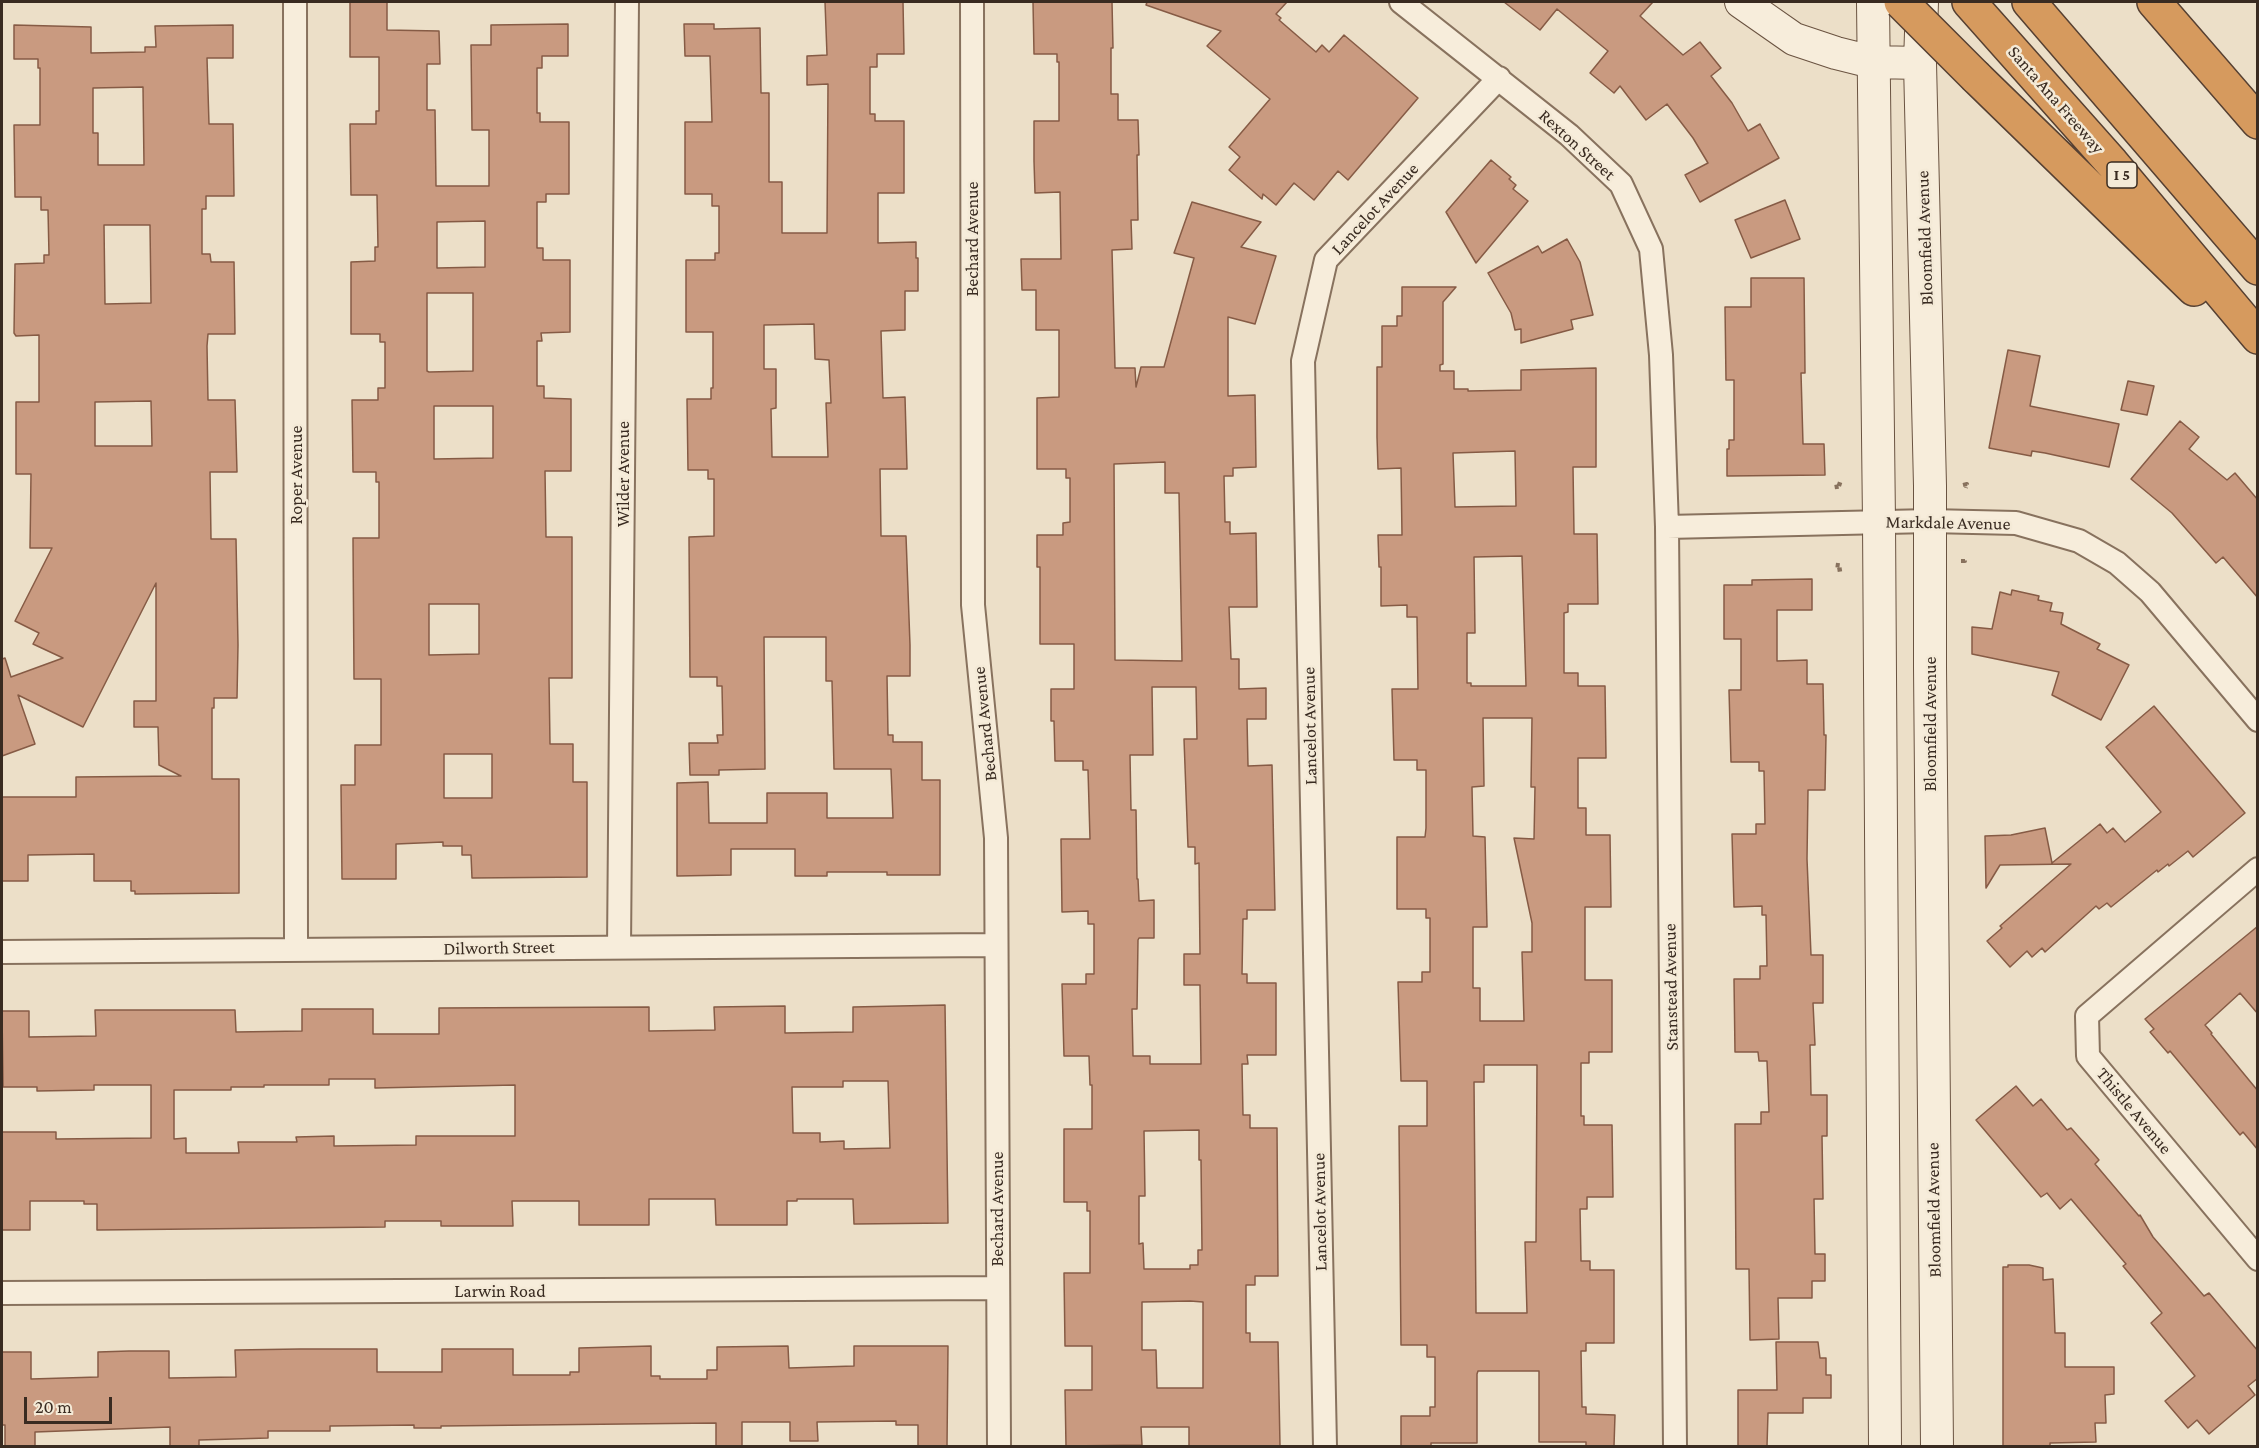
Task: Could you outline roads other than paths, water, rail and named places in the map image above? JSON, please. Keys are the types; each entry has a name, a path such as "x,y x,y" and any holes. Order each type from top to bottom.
{"highway":[{"path":"1901,2 2158,255 2258,348"},
{"path":"2028,2 2258,268"},
{"path":"2154,2 2258,122"},
{"name":"Santa Ana Freeway","path":"1976,9 2112,163 2258,337"}],"main road":[{"path":"1741,2 1794,39 1872,62 1920,63"},
{"path":"1873,2 1885,1446"},
{"name":"Bloomfield Avenue","path":"1922,2 1920,63 1928,315 1930,521 1936,1446"}],"street":[{"name":"Roper Avenue","path":"295,2 296,950"},
{"name":"Wilder Avenue","path":"619,946 627,2"},
{"name":"Bechard Avenue","path":"972,2 973,605 996,838 999,1446"},
{"name":"Rexton Street","path":"1401,2 1569,135 1621,184 1651,249 1661,355 1667,526"},
{"name":"Lancelot Avenue","path":"1325,1446 1303,362 1326,260 1499,78"},
{"name":"Markdale Avenue","path":"1667,526 1930,521 2016,523 2079,541 2116,563 2150,592 2258,720"},
{"name":"Stanstead Avenue","path":"1667,526 1676,1446"},
{"name":"Thistle Avenue","path":"2258,869 2087,1016 2087,1026 2088,1056 2258,1259"},
{"name":"Dilworth Street","path":"2,952 996,945"},
{"name":"Larwin Road","path":"2,1293 998,1288"}]}
